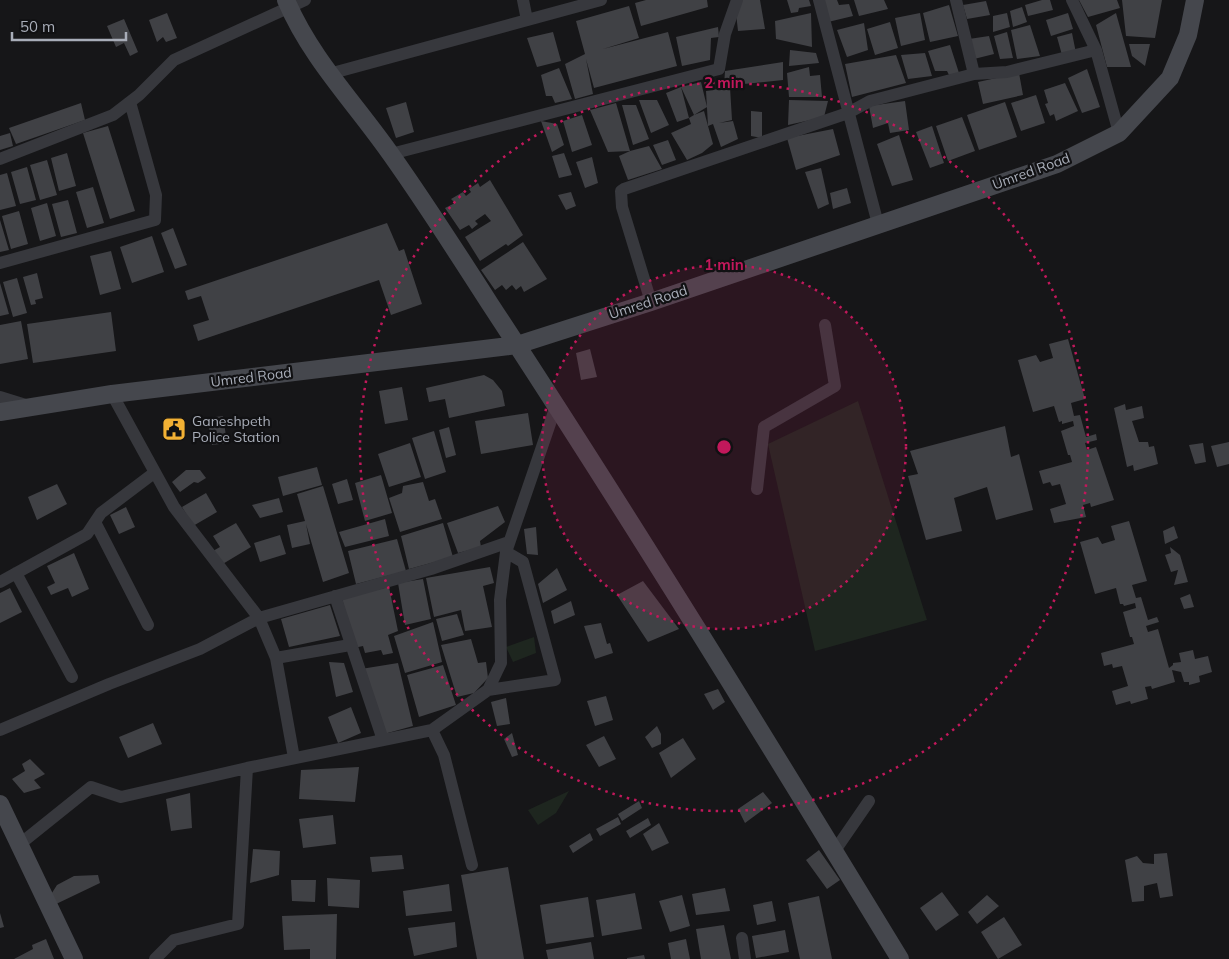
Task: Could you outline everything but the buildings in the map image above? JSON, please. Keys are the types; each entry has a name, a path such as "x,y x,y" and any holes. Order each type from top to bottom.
{"street":[{"path":"522,0 526,20"},
{"path":"329,74 601,0"},
{"path":"391,154 719,69 728,25 737,0"},
{"path":"819,0 878,224"},
{"path":"956,0 974,74"},
{"path":"1072,0 1096,50 1119,133"},
{"name":"Umred Road","path":"0,412 112,394 517,344 651,302 1057,164 1119,133 1170,78 1188,35 1195,0"},
{"path":"0,159 113,115 130,102 174,60 294,3 298,27 329,74 391,154 517,344 778,759 900,959"},
{"path":"651,302 622,207 621,191 656,177 848,113 870,101 974,74 1007,72 1096,50"},
{"path":"0,263 155,220 156,195 130,102"},
{"path":"757,489 764,428 835,386 826,325"},
{"path":"112,394 174,507 259,618 276,658 294,758"},
{"path":"0,397 30,406"},
{"path":"488,690 501,663 500,600 507,547 556,406"},
{"path":"0,582 86,534 101,513 154,473"},
{"path":"95,522 148,625"},
{"path":"0,730 109,684 200,649 259,618 507,547"},
{"path":"20,844 91,787 121,797 247,768 432,730 488,690 555,680 523,562 507,547"},
{"path":"16,573 72,677"},
{"path":"335,596 383,740"},
{"path":"276,658 350,645"},
{"path":"432,730 444,755 472,865"},
{"path":"155,959 174,940 238,924 247,768"},
{"path":"838,846 869,802"},
{"path":"0,804 74,959"},
{"path":"742,938 744,959"}],"shaded area":[{"path":"858,401 927,620 815,651 768,444"},
{"path":"534,637 536,653 513,662 506,647"},
{"path":"569,791 556,813 538,825 528,810"}],"place":[{"name":"Ganeshpeth Police Station","path":"174,429"}]}
